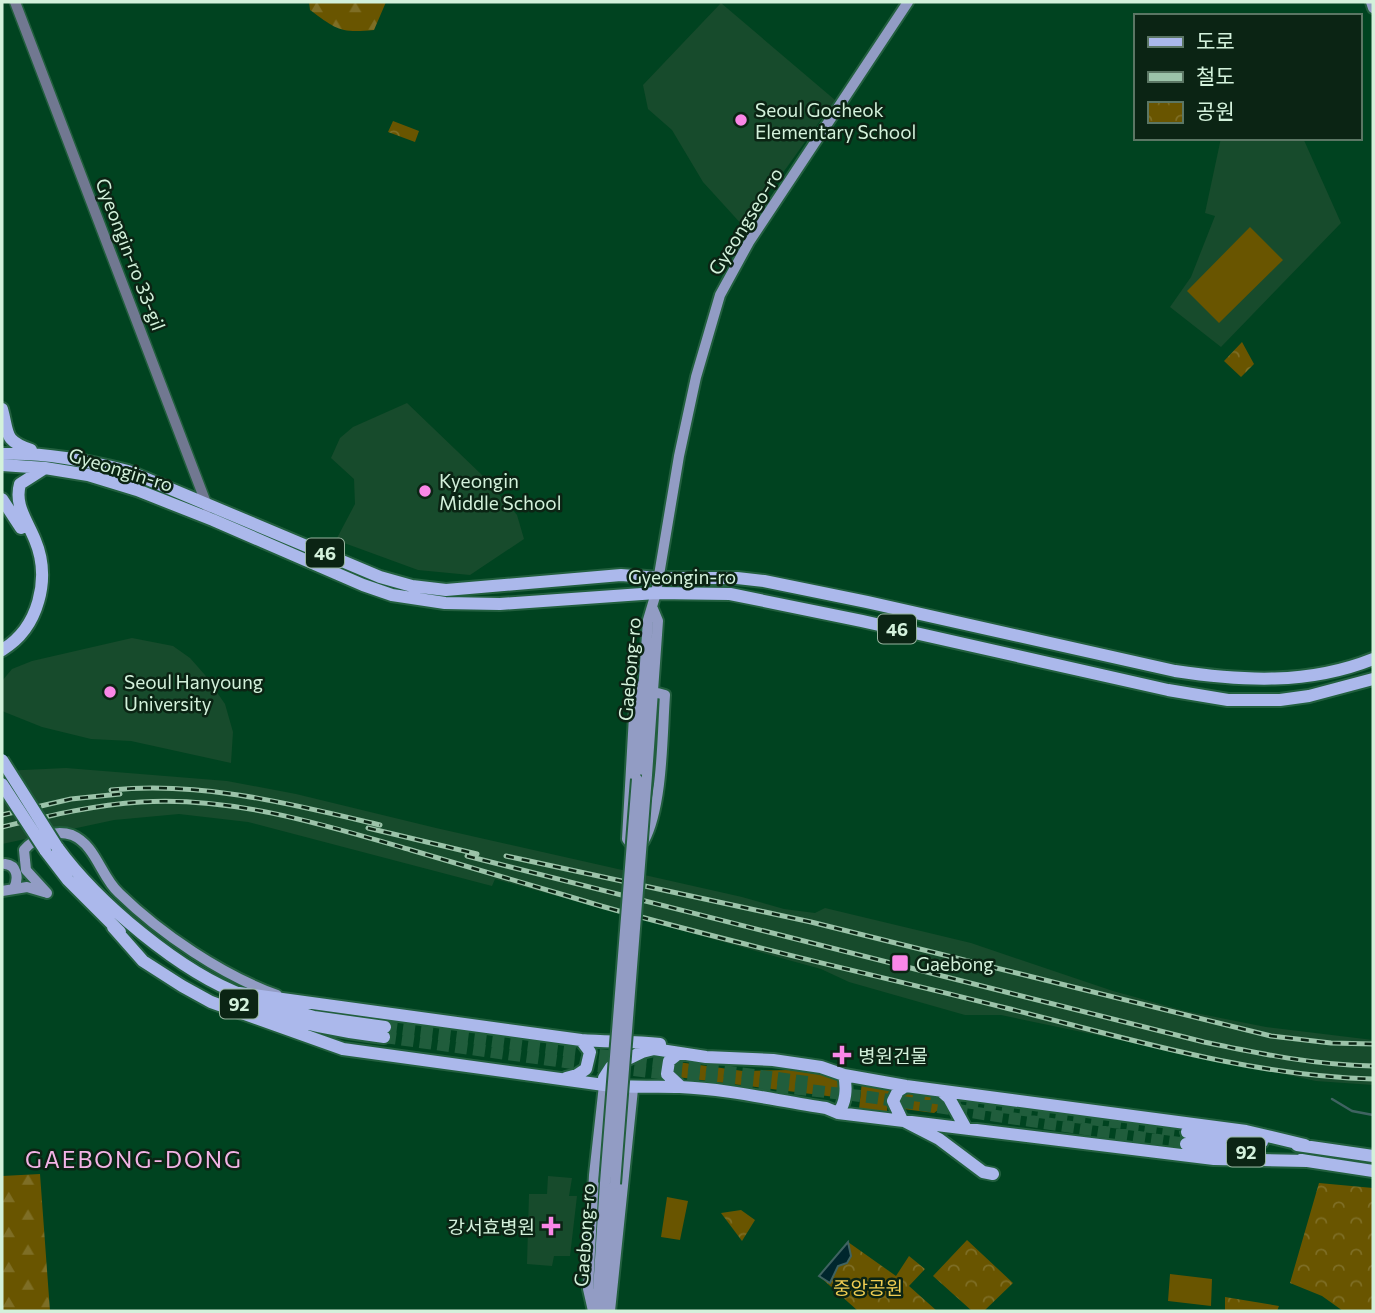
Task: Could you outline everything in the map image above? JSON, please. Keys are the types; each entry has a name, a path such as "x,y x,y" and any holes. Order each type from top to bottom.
{"main road":[{"name":"Gyeongseo-ro","path":"653,609 686,422 720,295 749,242 908,2"},
{"path":"1371,2 1373,8"},
{"path":"2,409 6,434 17,445 45,462 20,484 18,494 19,506 36,542 43,585 39,602 19,636 2,650"},
{"name":"Gyeongin-ro","path":"2,454 45,462 137,490 392,595 470,605 656,593 747,596 1168,690 1228,699 1280,700 1310,696 1373,679"},
{"name":"Gyeongin-ro","path":"2,465 90,462 128,471 380,577 412,586 446,590 621,575 659,579 737,578 764,581 1091,650 1175,671 1226,679 1279,680 1328,672 1373,659"},
{"path":"2,499 16,517 29,544 35,564 36,585 33,600 25,616 2,640"},
{"name":"Gaebong-ro","path":"597,1311 597,1288 610,1184 642,777 643,681 648,620 653,609"},
{"name":"Gaebong-ro","path":"642,777 654,692 658,621 653,609"},
{"path":"643,681 638,691 634,716 627,839 631,844 639,845 646,840 657,793 665,695 654,692"},
{"name":"92","path":"2,760 51,848 68,880 113,927 199,988 289,1021 340,1032 384,1032 314,1017 239,993 198,974 106,902 77,874 51,848 2,784"},
{"path":"3,865 24,850 31,841 46,835 72,835 91,851 118,893 164,931 205,958 264,990 329,1006 581,1040 633,1040 740,1058"},
{"path":"2,891 27,887 47,893 26,870 24,850"},
{"path":"3,865 11,865 15,869 17,882 14,888"},
{"path":"113,927 143,961 211,1002 343,1048 604,1086 633,1089 681,1087 826,1108 838,1113 1214,1159 1307,1161"},
{"path":"239,993 310,1002"},
{"path":"559,1079 577,1075 586,1069 590,1052 581,1040"},
{"path":"597,1311 588,1289 594,1175 604,1078 611,1067 654,1049 821,1067 850,1076 906,1086 1246,1131 1305,1145"},
{"path":"679,1053 669,1061 667,1074 681,1087"},
{"path":"838,1113 844,1105 850,1076"},
{"path":"850,1076 853,1115"},
{"path":"906,1086 898,1091 893,1101 902,1120 939,1139 984,1172 993,1174"},
{"path":"610,1311 611,1273 633,1089"},
{"path":"940,1091 951,1102 965,1127"},
{"path":"936,1124 944,1116 951,1102"},
{"name":"92","path":"1373,1156 1305,1145 1186,1138 1373,1171"},
{"name":"Gaebong-ro","path":"597,1311 611,1273 610,1184"}],"street":[{"name":"Gyeongin-ro 33-gil","path":"15,2 213,520"}],"shaded area":[{"name":"Seoul Gocheok Elementary School","path":"721,3 835,100 744,227 703,182 672,130 648,109 643,85"},
{"path":"1221,140 1304,140 1341,223 1221,347 1170,307 1191,277 1215,216 1205,213"},
{"name":"Kyeongin Middle School","path":"407,403 482,475 517,515 524,539 470,575 418,570 336,540 355,504 354,479 331,458 340,438 353,427"},
{"name":"Seoul Hanyoung University","path":"132,638 173,646 190,658 205,675 225,704 233,732 231,763 131,741 91,739 42,727 2,711 2,681 12,669 32,661"},
{"path":"66,768 227,781 296,794 784,909 815,913 825,908 971,943 1113,991 1185,1011 1266,1027 1373,1040 1373,1085 1316,1081 1001,1015 965,1015 849,982 821,969 495,879 492,886 248,822 179,814 114,820 2,844 2,771"},
{"name":"강서효병원","path":"548,1176 572,1178 569,1196 577,1196 570,1256 554,1256 552,1266 527,1264 529,1194 547,1194"}],"green space":[{"path":"309,2 386,2 374,30 353,31 339,29 327,22 310,10"},
{"path":"393,121 419,131 415,142 388,132"},
{"path":"1250,227 1283,260 1219,323 1187,291"},
{"path":"1242,342 1254,364 1241,377 1224,361"},
{"path":"678,1062 743,1071 790,1070 836,1077 841,1085 840,1093 835,1097 677,1077 673,1074 673,1064"},
{"path":"862,1081 895,1086 888,1097 887,1112 859,1109"},
{"path":"904,1092 935,1096 941,1108 934,1113 904,1109 898,1103"},
{"path":"40,1174 50,1311 2,1311 2,1176"},
{"path":"1319,1183 1373,1188 1373,1311 1343,1311 1322,1296 1290,1283"},
{"path":"667,1197 688,1201 680,1240 661,1237"},
{"path":"741,1210 755,1220 742,1241 721,1213"},
{"path":"967,1240 1013,1283 984,1311 972,1311 933,1276"},
{"name":"중앙공원","path":"848,1242 896,1276 909,1256 925,1269 909,1286 937,1311 858,1311 819,1276"},
{"path":"1170,1274 1212,1279 1211,1306 1168,1301"},
{"path":"1225,1297 1279,1306 1277,1311 1225,1310"}],"water":[{"path":"848,1242 851,1256 847,1263 838,1266 830,1283 819,1276"}],"waterway":[{"path":"1332,1099 1352,1111 1373,1115"}],"tunnel":[{"path":"385,1027 808,1082"},
{"path":"384,1037 572,1063 869,1097 1186,1144"},
{"path":"913,1095 1187,1132"}],"railway":[{"path":"111,790 179,789 247,796 380,825"},
{"path":"2,815 71,799 120,794"},
{"path":"2,827 88,808 141,802 209,803 278,814 702,933 1142,1043 1280,1071 1373,1079"},
{"path":"368,828 477,854"},
{"path":"467,856 1204,1042 1309,1061 1373,1066"},
{"path":"506,856 811,922 1271,1036 1331,1043 1373,1044"}],"place":[{"name":"Seoul Gocheok Elementary School","path":"741,120"},
{"name":"Kyeongin Middle School","path":"425,491"},
{"name":"Seoul Hanyoung University","path":"110,692"},
{"name":"Gaebong","path":"900,963"},
{"name":"병원건물","path":"842,1055"},
{"name":"강서효병원","path":"551,1226"}],"district":[{"name":"GAEBONG-DONG","path":"134,1159"}]}
